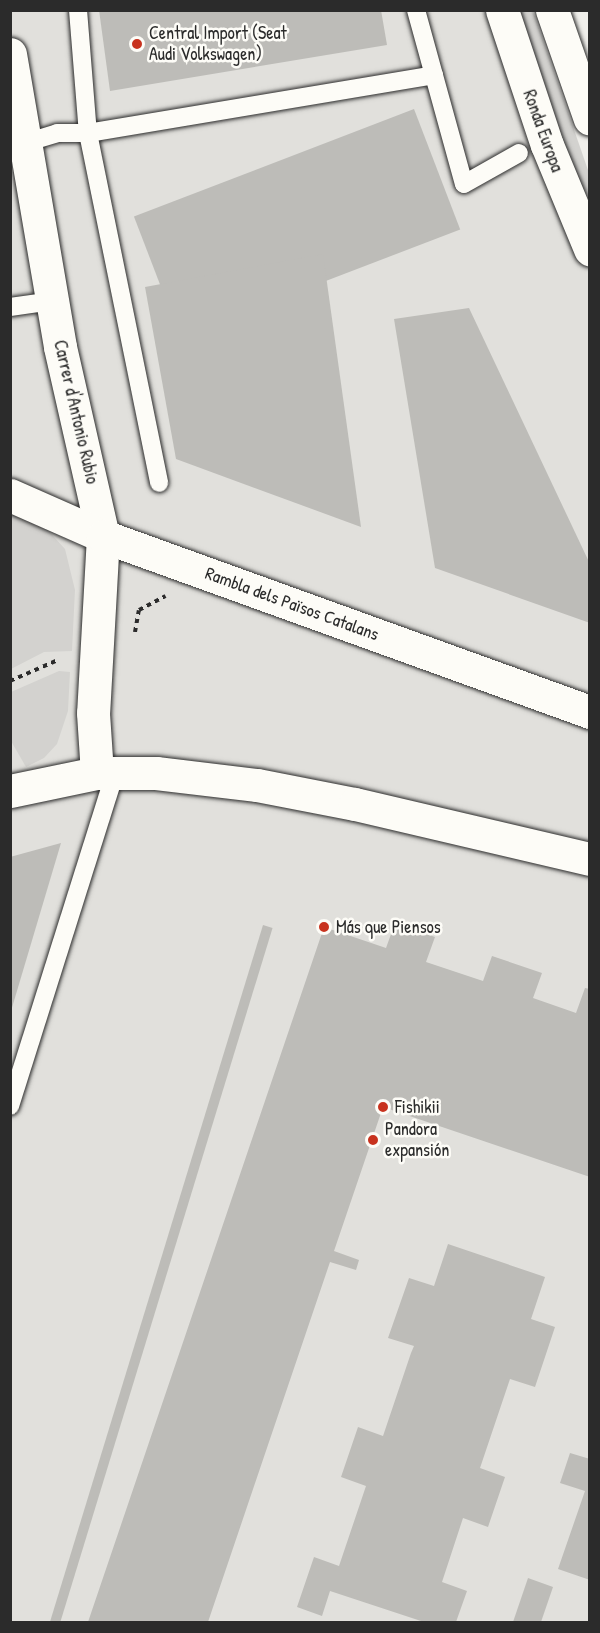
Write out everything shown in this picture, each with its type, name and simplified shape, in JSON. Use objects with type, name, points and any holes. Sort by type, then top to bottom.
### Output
[{"type":"street","name":"Ronda Europa","points":[[502,10],[547,145],[590,249]]},
{"type":"street","points":[[552,10],[590,119]]},
{"type":"street","name":"Carrer d'Antonio Rubio","points":[[10,54],[60,347],[103,536],[93,713],[106,773]]},
{"type":"street","name":"Rambla dels Països Catalans","points":[[10,495],[103,536],[585,709]]},
{"type":"street","points":[[10,791],[106,773],[156,773],[257,785],[355,804],[590,859]]},
{"type":"lane","points":[[78,10],[88,133],[159,483]]},
{"type":"lane","points":[[416,10],[464,184],[519,153]]},
{"type":"lane","points":[[25,142],[57,133],[88,133],[434,75]]},
{"type":"lane","points":[[10,307],[52,301]]},
{"type":"lane","points":[[10,1106],[106,773]]},
{"type":"path","points":[[10,681],[58,660]]},
{"type":"shaded area","points":[[11,11],[528,11],[590,185],[589,1622],[11,1622]]},
{"type":"shaded area","points":[[520,11],[533,11],[589,173],[589,207],[538,71]]},
{"type":"shaded area","points":[[11,511],[42,524],[65,549],[75,590],[72,651],[44,652],[11,669]]},
{"type":"shaded area","points":[[59,671],[70,672],[68,711],[57,744],[44,758],[26,767],[11,741],[11,692]]},
{"type":"building","points":[[99,10],[381,10],[387,45],[110,91]]},
{"type":"building","points":[[414,109],[460,229],[180,337],[134,217]]},
{"type":"building","points":[[323,254],[361,527],[176,459],[145,287]]},
{"type":"building","points":[[469,308],[590,564],[590,623],[435,568],[394,319]]},
{"type":"building","points":[[61,843],[11,1011],[10,1011],[10,857]]},
{"type":"building","points":[[395,923],[435,937],[426,962],[483,981],[492,956],[542,973],[533,998],[576,1013],[585,988],[590,989],[590,1177],[383,1107],[334,1251],[359,1260],[356,1270],[330,1262],[208,1622],[88,1622],[324,927],[386,948]]},
{"type":"building","points":[[263,925],[273,928],[60,1622],[50,1622]]},
{"type":"building","points":[[448,1244],[545,1277],[531,1319],[555,1327],[535,1387],[510,1379],[480,1468],[505,1477],[488,1527],[463,1518],[442,1582],[467,1591],[456,1622],[424,1622],[330,1591],[322,1616],[297,1607],[314,1557],[339,1566],[366,1486],[341,1477],[358,1427],[383,1436],[414,1346],[388,1338],[409,1278],[434,1286]]},
{"type":"building","points":[[570,1453],[590,1459],[590,1580],[558,1569],[585,1491],[560,1483]]},
{"type":"building","points":[[528,1578],[553,1587],[541,1622],[513,1622]]},
{"type":"place","name":"Central Import (Seat Audi Volkswagen)","points":[[137,44]]},
{"type":"place","name":"Más que Piensos","points":[[324,927]]},
{"type":"place","name":"Fishikii","points":[[383,1107]]},
{"type":"place","name":"Pandora expansión","points":[[373,1140]]}]
